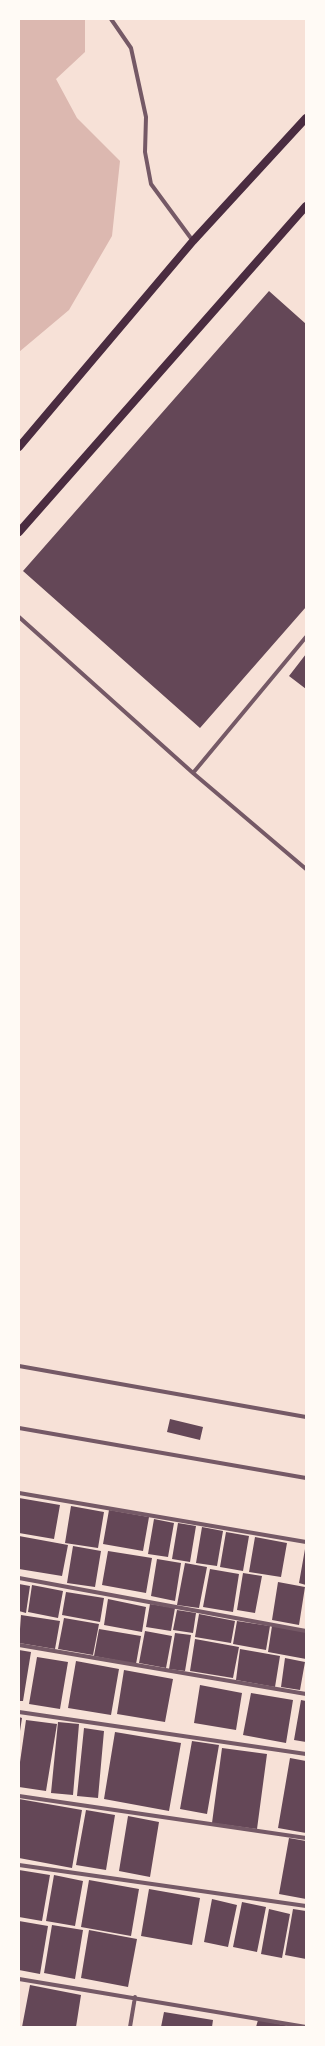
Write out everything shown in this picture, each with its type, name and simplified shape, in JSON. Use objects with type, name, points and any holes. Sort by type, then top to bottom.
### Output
[{"type":"main road","points":[[19,447],[193,241],[306,118]]},
{"type":"main road","points":[[19,532],[306,206]]},
{"type":"street","points":[[111,19],[131,48],[146,117],[145,152],[150,184],[193,241]]},
{"type":"street","points":[[19,617],[193,773],[306,869]]},
{"type":"street","points":[[193,773],[306,637]]},
{"type":"street","points":[[19,1366],[306,1417]]},
{"type":"street","points":[[19,1428],[306,1478]]},
{"type":"street","points":[[19,1493],[306,1542]]},
{"type":"street","points":[[19,1578],[306,1631]]},
{"type":"street","points":[[19,1646],[306,1694]]},
{"type":"street","points":[[19,1712],[306,1754]]},
{"type":"street","points":[[19,1796],[306,1838]]},
{"type":"street","points":[[19,1865],[306,1906]]},
{"type":"street","points":[[19,1979],[135,1997],[306,2027]]},
{"type":"street","points":[[130,2027],[135,1997]]},
{"type":"shaded area","points":[[19,19],[85,19],[85,52],[56,79],[77,118],[120,161],[112,236],[69,310],[19,352]]},
{"type":"building","points":[[269,291],[306,324],[306,607],[200,728],[23,571]]},
{"type":"building","points":[[306,654],[306,689],[289,676]]},
{"type":"building","points":[[170,1419],[203,1427],[200,1440],[167,1432]]},
{"type":"building","points":[[19,1498],[60,1505],[54,1539],[19,1533]]},
{"type":"building","points":[[71,1506],[104,1512],[98,1548],[65,1543]]},
{"type":"building","points":[[109,1510],[149,1517],[143,1551],[103,1544]]},
{"type":"building","points":[[154,1519],[174,1523],[168,1557],[148,1554]]},
{"type":"building","points":[[178,1523],[196,1526],[190,1562],[172,1559]]},
{"type":"building","points":[[202,1527],[223,1531],[217,1566],[196,1563]]},
{"type":"building","points":[[226,1532],[249,1536],[243,1571],[220,1567]]},
{"type":"building","points":[[19,1536],[68,1545],[62,1576],[19,1569]]},
{"type":"building","points":[[255,1537],[287,1543],[281,1577],[249,1572]]},
{"type":"building","points":[[73,1546],[101,1551],[95,1587],[67,1583]]},
{"type":"building","points":[[306,1549],[306,1585],[299,1583]]},
{"type":"building","points":[[108,1551],[152,1558],[146,1593],[102,1585]]},
{"type":"building","points":[[157,1559],[181,1563],[175,1601],[151,1596]]},
{"type":"building","points":[[185,1563],[207,1567],[199,1608],[177,1605]]},
{"type":"building","points":[[210,1569],[239,1574],[233,1612],[203,1607]]},
{"type":"building","points":[[243,1573],[262,1576],[255,1613],[237,1610]]},
{"type":"building","points":[[278,1582],[305,1587],[299,1625],[272,1620]]},
{"type":"building","points":[[19,1584],[30,1586],[26,1613],[19,1611]]},
{"type":"building","points":[[32,1585],[63,1591],[58,1618],[28,1612]]},
{"type":"building","points":[[66,1592],[104,1598],[100,1622],[62,1615]]},
{"type":"building","points":[[108,1599],[146,1607],[142,1632],[104,1625]]},
{"type":"building","points":[[150,1604],[175,1608],[171,1631],[146,1627]]},
{"type":"building","points":[[177,1610],[196,1613],[193,1633],[173,1630]]},
{"type":"building","points":[[199,1614],[235,1621],[231,1643],[195,1637]]},
{"type":"building","points":[[21,1615],[60,1621],[55,1649],[19,1643]]},
{"type":"building","points":[[64,1618],[99,1624],[93,1655],[58,1649]]},
{"type":"building","points":[[237,1621],[270,1626],[266,1650],[233,1644]]},
{"type":"building","points":[[272,1626],[306,1632],[306,1659],[268,1652]]},
{"type":"building","points":[[99,1629],[141,1636],[136,1664],[94,1656]]},
{"type":"building","points":[[145,1631],[172,1636],[166,1668],[139,1663]]},
{"type":"building","points":[[175,1633],[191,1635],[185,1671],[169,1669]]},
{"type":"building","points":[[195,1639],[239,1647],[233,1678],[190,1671]]},
{"type":"building","points":[[240,1649],[280,1656],[275,1687],[236,1680]]},
{"type":"building","points":[[19,1650],[31,1652],[23,1701],[19,1701]]},
{"type":"building","points":[[37,1657],[68,1662],[60,1709],[29,1704]]},
{"type":"building","points":[[285,1658],[305,1662],[300,1690],[281,1687]]},
{"type":"building","points":[[76,1661],[119,1669],[111,1715],[68,1708]]},
{"type":"building","points":[[124,1670],[173,1679],[165,1722],[117,1714]]},
{"type":"building","points":[[200,1685],[242,1693],[236,1730],[194,1723]]},
{"type":"building","points":[[251,1693],[293,1700],[286,1743],[243,1735]]},
{"type":"building","points":[[301,1700],[306,1701],[306,1742],[294,1740]]},
{"type":"building","points":[[19,1717],[22,1718],[20,1731],[19,1731]]},
{"type":"building","points":[[26,1720],[57,1724],[46,1791],[19,1787],[19,1769]]},
{"type":"building","points":[[58,1722],[79,1724],[73,1795],[51,1793]]},
{"type":"building","points":[[84,1728],[104,1731],[98,1798],[77,1796]]},
{"type":"building","points":[[115,1732],[181,1743],[169,1811],[104,1799]]},
{"type":"building","points":[[192,1741],[219,1745],[207,1814],[180,1809]]},
{"type":"building","points":[[222,1748],[267,1754],[257,1829],[212,1823]]},
{"type":"building","points":[[290,1758],[306,1761],[306,1833],[278,1828]]},
{"type":"building","points":[[19,1799],[82,1810],[72,1868],[19,1858]]},
{"type":"building","points":[[86,1810],[115,1815],[106,1870],[76,1865]]},
{"type":"building","points":[[128,1816],[159,1822],[150,1877],[119,1871]]},
{"type":"building","points":[[289,1838],[306,1841],[306,1899],[279,1894]]},
{"type":"building","points":[[19,1870],[50,1875],[42,1921],[19,1917]]},
{"type":"building","points":[[54,1875],[83,1881],[75,1926],[46,1921]]},
{"type":"building","points":[[89,1880],[139,1889],[131,1936],[81,1927]]},
{"type":"building","points":[[149,1889],[200,1898],[192,1945],[141,1936]]},
{"type":"building","points":[[212,1899],[237,1905],[228,1947],[204,1942]]},
{"type":"building","points":[[242,1902],[266,1907],[257,1952],[233,1947]]},
{"type":"building","points":[[269,1909],[290,1914],[282,1958],[261,1954]]},
{"type":"building","points":[[293,1909],[306,1911],[306,1959],[285,1955]]},
{"type":"building","points":[[19,1921],[48,1926],[40,1974],[19,1970]]},
{"type":"building","points":[[52,1925],[83,1930],[75,1979],[44,1973]]},
{"type":"building","points":[[89,1930],[137,1939],[128,1987],[81,1978]]},
{"type":"building","points":[[30,1985],[81,1995],[76,2027],[22,2027]]},
{"type":"building","points":[[164,2012],[213,2020],[212,2027],[161,2027]]},
{"type":"building","points":[[258,2020],[295,2027],[256,2027]]}]
